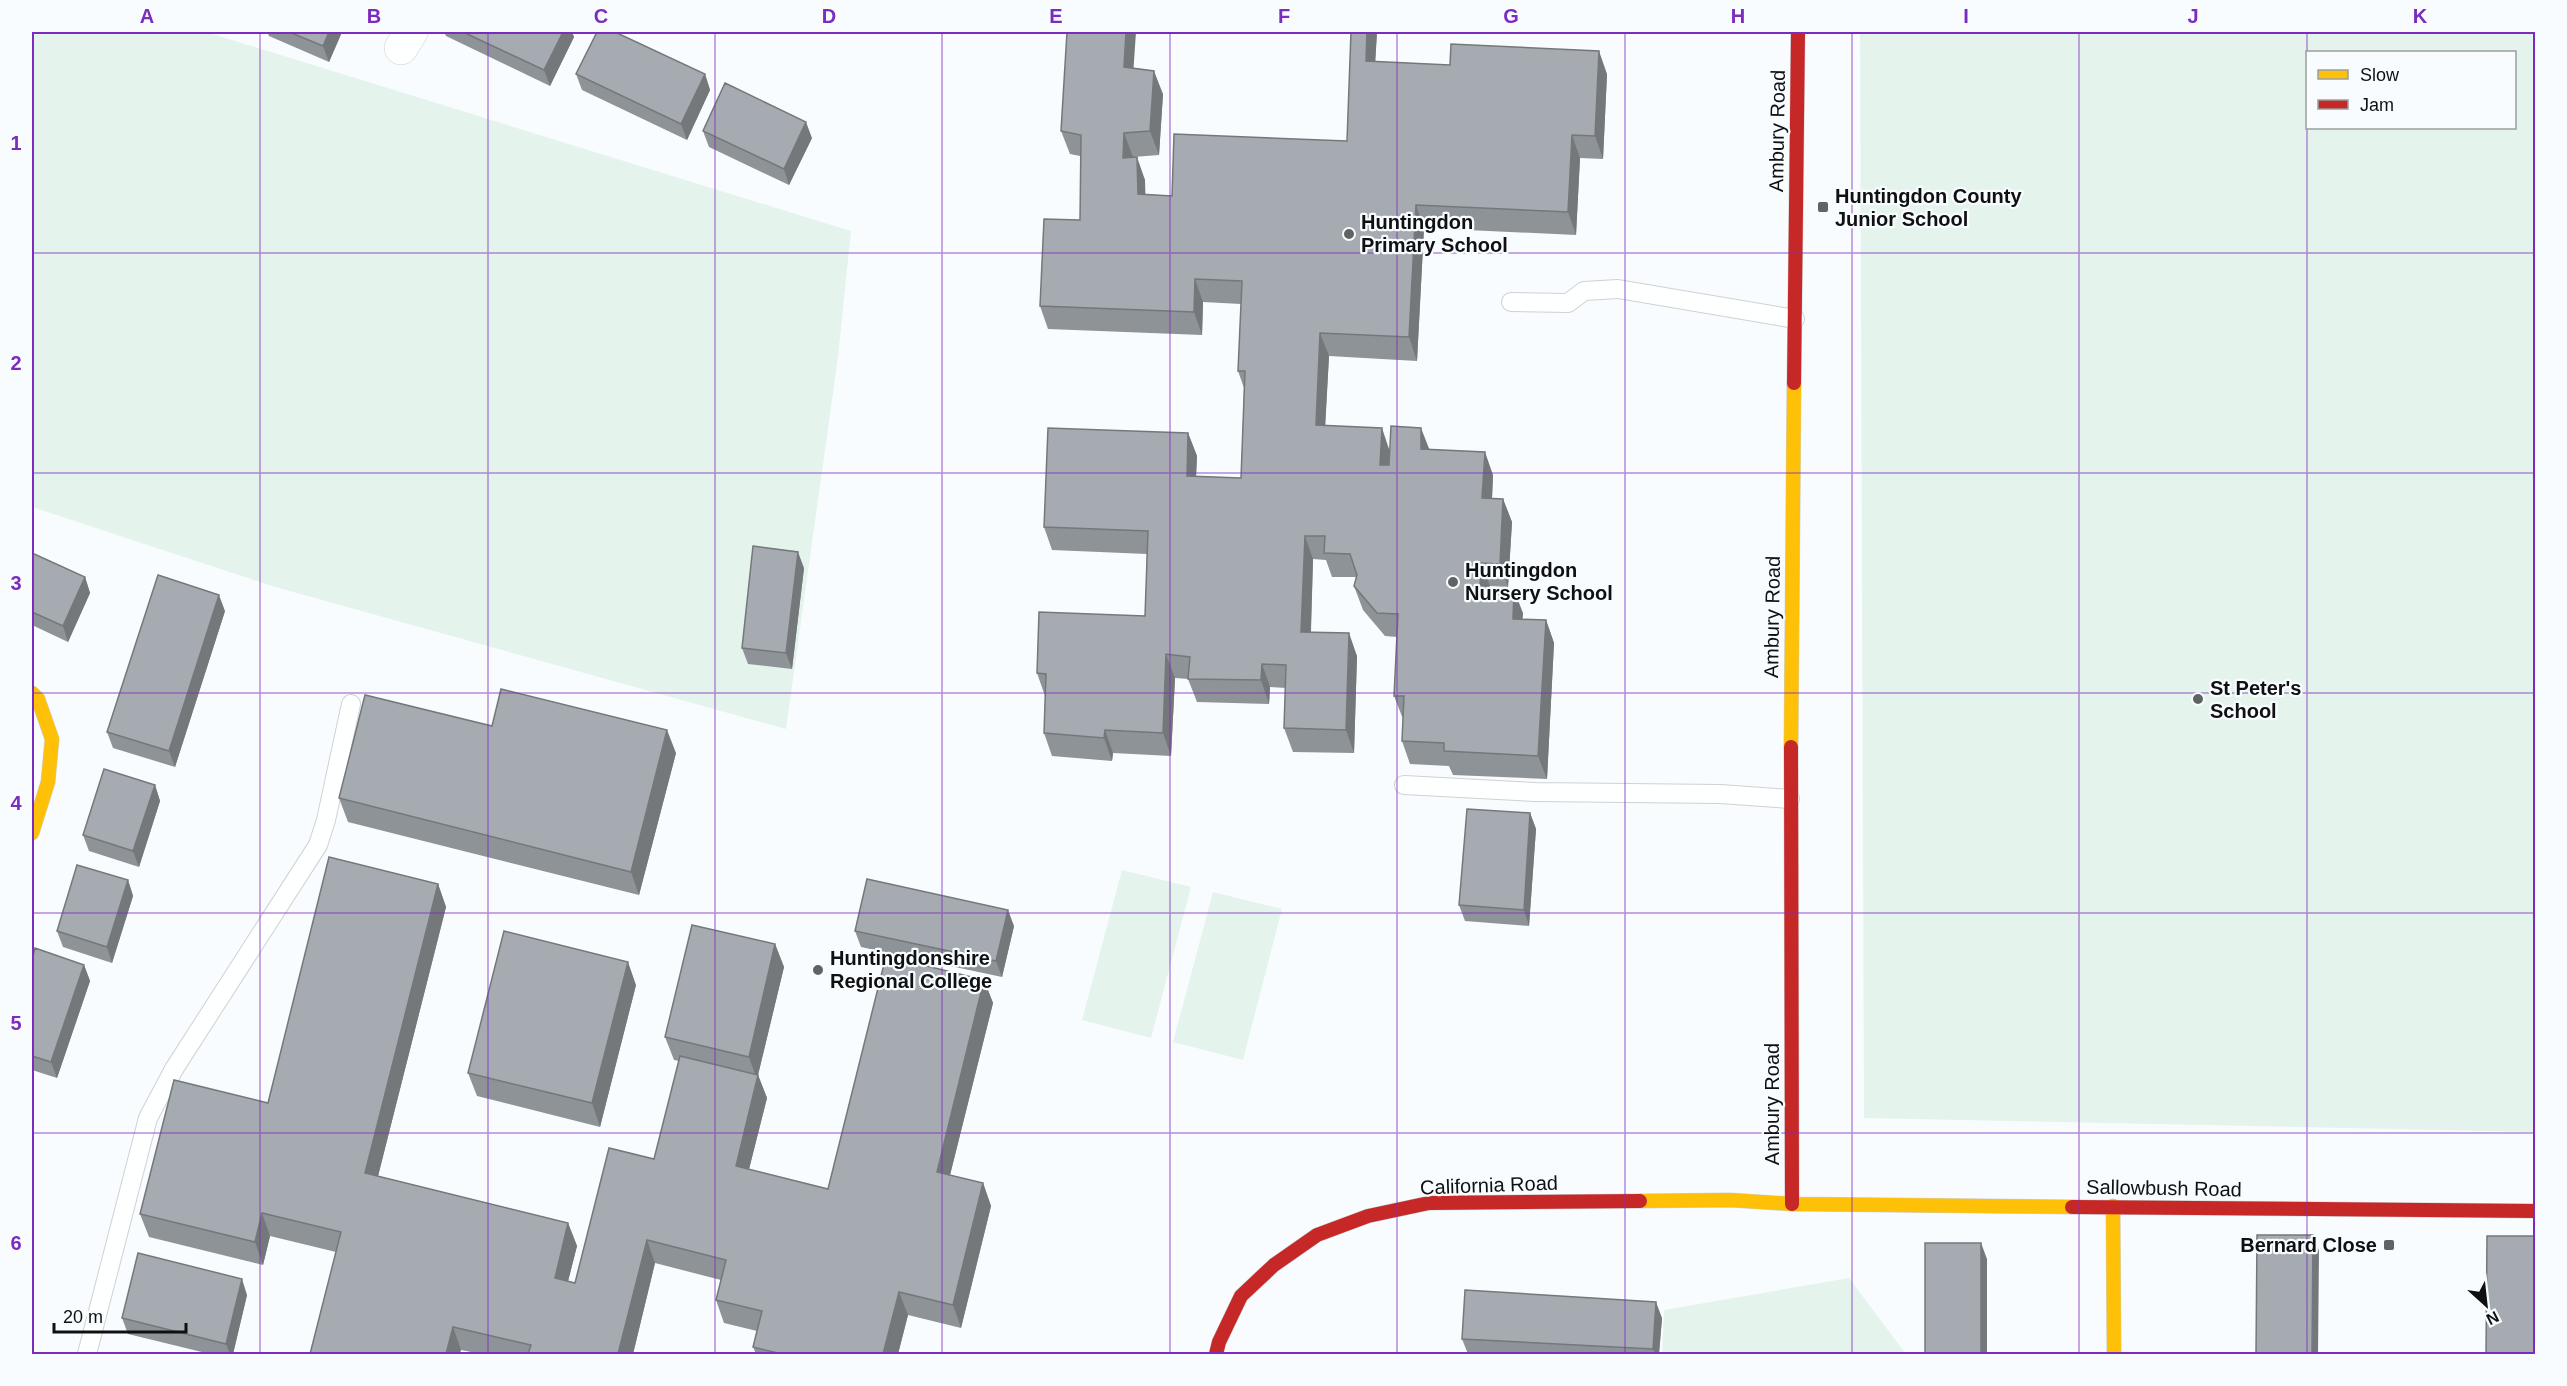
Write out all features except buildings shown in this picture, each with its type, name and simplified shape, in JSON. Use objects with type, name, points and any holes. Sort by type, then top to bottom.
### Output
[{"type":"street","name":"Ambury Road","points":[[1792,1204],[1790,800],[1798,32]]},
{"type":"street","points":[[32,693],[38,699],[52,739],[48,782],[32,833]]},
{"type":"street","name":"California Road","points":[[1216,1354],[1219,1342],[1241,1296],[1274,1265],[1317,1234],[1368,1216],[1428,1203],[1730,1200],[1792,1204]]},
{"type":"street","name":"Sallowbush Road","points":[[1792,1204],[2535,1211]]},
{"type":"street","points":[[2113,1206],[2114,1354]]},
{"type":"lane","points":[[1511,302],[1568,303],[1584,291],[1618,289],[1795,319]]},
{"type":"lane","points":[[87,1354],[148,1118],[174,1069],[318,845],[326,820],[351,704]]},
{"type":"lane","points":[[1404,785],[1535,792],[1720,794],[1790,800]]},
{"type":"shaded area","points":[[32,32],[206,32],[851,231],[838,357],[786,729],[275,587],[32,507]]},
{"type":"shaded area","name":"St Peter's School","points":[[1860,32],[2535,32],[2535,1132],[1864,1118]]},
{"type":"shaded area","points":[[1122,870],[1191,887],[1151,1038],[1082,1020]]},
{"type":"shaded area","points":[[1213,892],[1282,909],[1243,1060],[1173,1042]]},
{"type":"shaded area","points":[[1849,1278],[1906,1354],[1662,1354],[1664,1310]]},
{"type":"traffic: slow","points":[[1791,747],[1794,383]]},
{"type":"traffic: slow","points":[[32,693],[38,699],[52,739],[48,782],[32,833]]},
{"type":"traffic: slow","points":[[1640,1201],[1730,1200],[1792,1204],[2072,1207]]},
{"type":"traffic: slow","points":[[2113,1206],[2114,1354]]},
{"type":"traffic: jam","points":[[1794,383],[1798,32]]},
{"type":"traffic: jam","points":[[1791,747],[1792,1204]]},
{"type":"traffic: jam","points":[[1216,1354],[1219,1342],[1241,1296],[1274,1265],[1317,1235],[1368,1216],[1429,1203],[1640,1201]]},
{"type":"traffic: jam","points":[[2072,1207],[2536,1211]]},
{"type":"place","name":"Huntingdon County Junior School","points":[[1823,207]]},
{"type":"place","name":"Huntingdon Primary School","points":[[1349,234]]},
{"type":"place","name":"Huntingdon Nursery School","points":[[1453,582]]},
{"type":"place","name":"St Peter's School","points":[[2198,699]]},
{"type":"place","name":"Huntingdonshire Regional College","points":[[818,970]]},
{"type":"place","name":"Bernard Close","points":[[2389,1245]]}]
